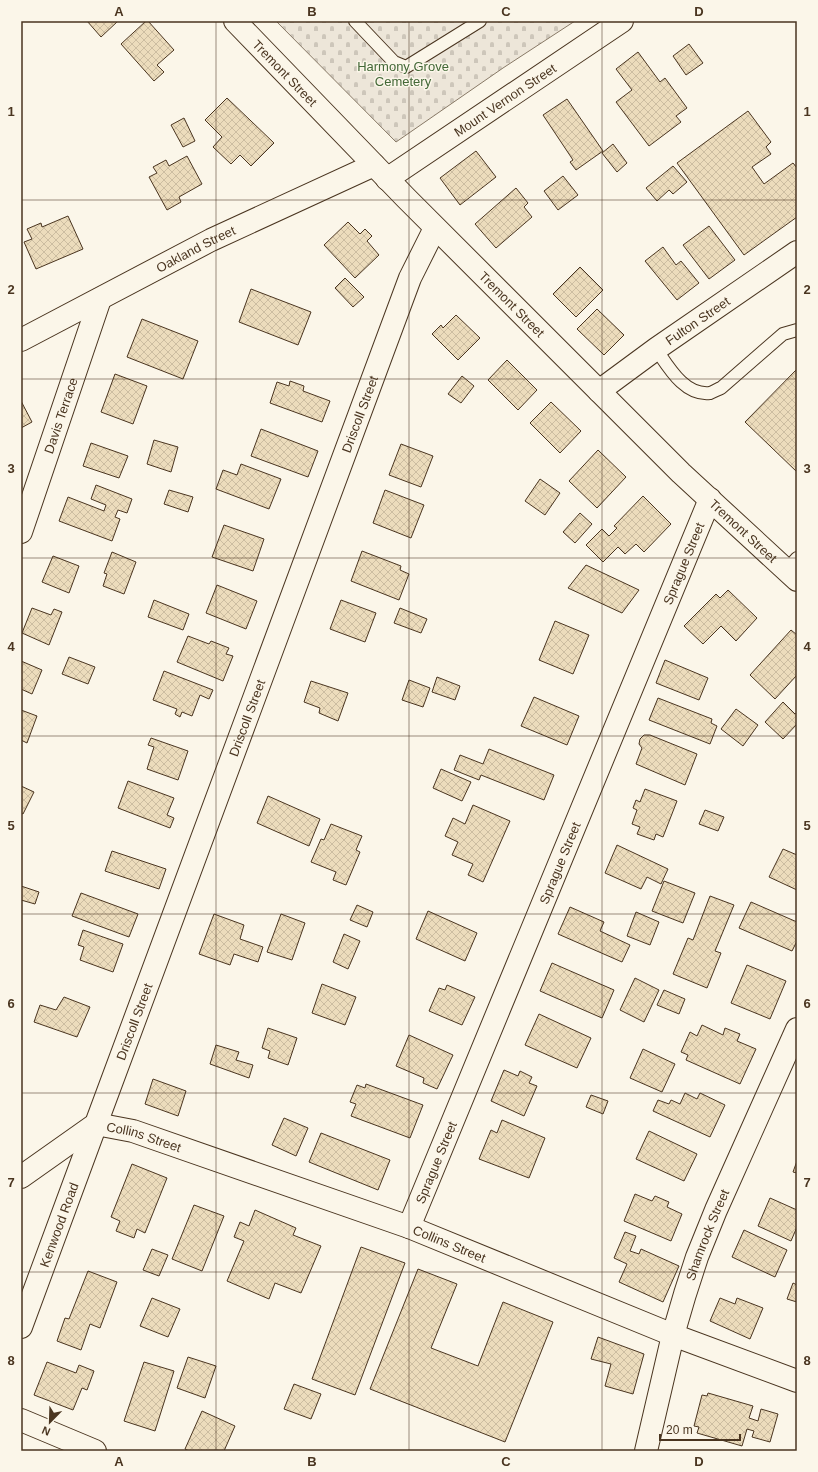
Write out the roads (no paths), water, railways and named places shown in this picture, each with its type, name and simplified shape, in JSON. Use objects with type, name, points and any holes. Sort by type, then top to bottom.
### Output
[{"type":"street","name":"Tremont Street","points":[[235,21],[435,228],[599,391],[710,499],[793,569]]},
{"type":"street","name":"Mount Vernon Street","points":[[380,172],[622,21]]},
{"type":"street","name":"Oakland Street","points":[[21,340],[210,240],[380,172]]},
{"type":"street","name":"Driscoll Street","points":[[96,1124],[410,278],[435,228]]},
{"type":"street","name":"Fulton Street","points":[[599,391],[656,349],[797,252]]},
{"type":"street","name":"Davis Terrace","points":[[21,532],[100,299]]},
{"type":"street","name":"Sprague Street","points":[[409,1227],[710,499]]},
{"type":"street","name":"Shamrock Street","points":[[646,1451],[673,1335],[685,1294],[711,1224],[797,1029]]},
{"type":"street","points":[[21,1177],[96,1124]]},
{"type":"street","name":"Collins Street","points":[[96,1124],[133,1131],[409,1227],[673,1335],[797,1381]]},
{"type":"street","name":"Kenwood Road","points":[[21,1327],[96,1124]]},
{"type":"street","points":[[21,1420],[95,1451]]},
{"type":"lane","points":[[355,21],[394,62],[406,67],[480,21]]},
{"type":"lane","points":[[656,349],[681,383],[696,391],[710,393],[721,388],[783,334],[797,330]]},
{"type":"park label","name":"Harmony Grove Cemetery","points":[[403,74]]}]
